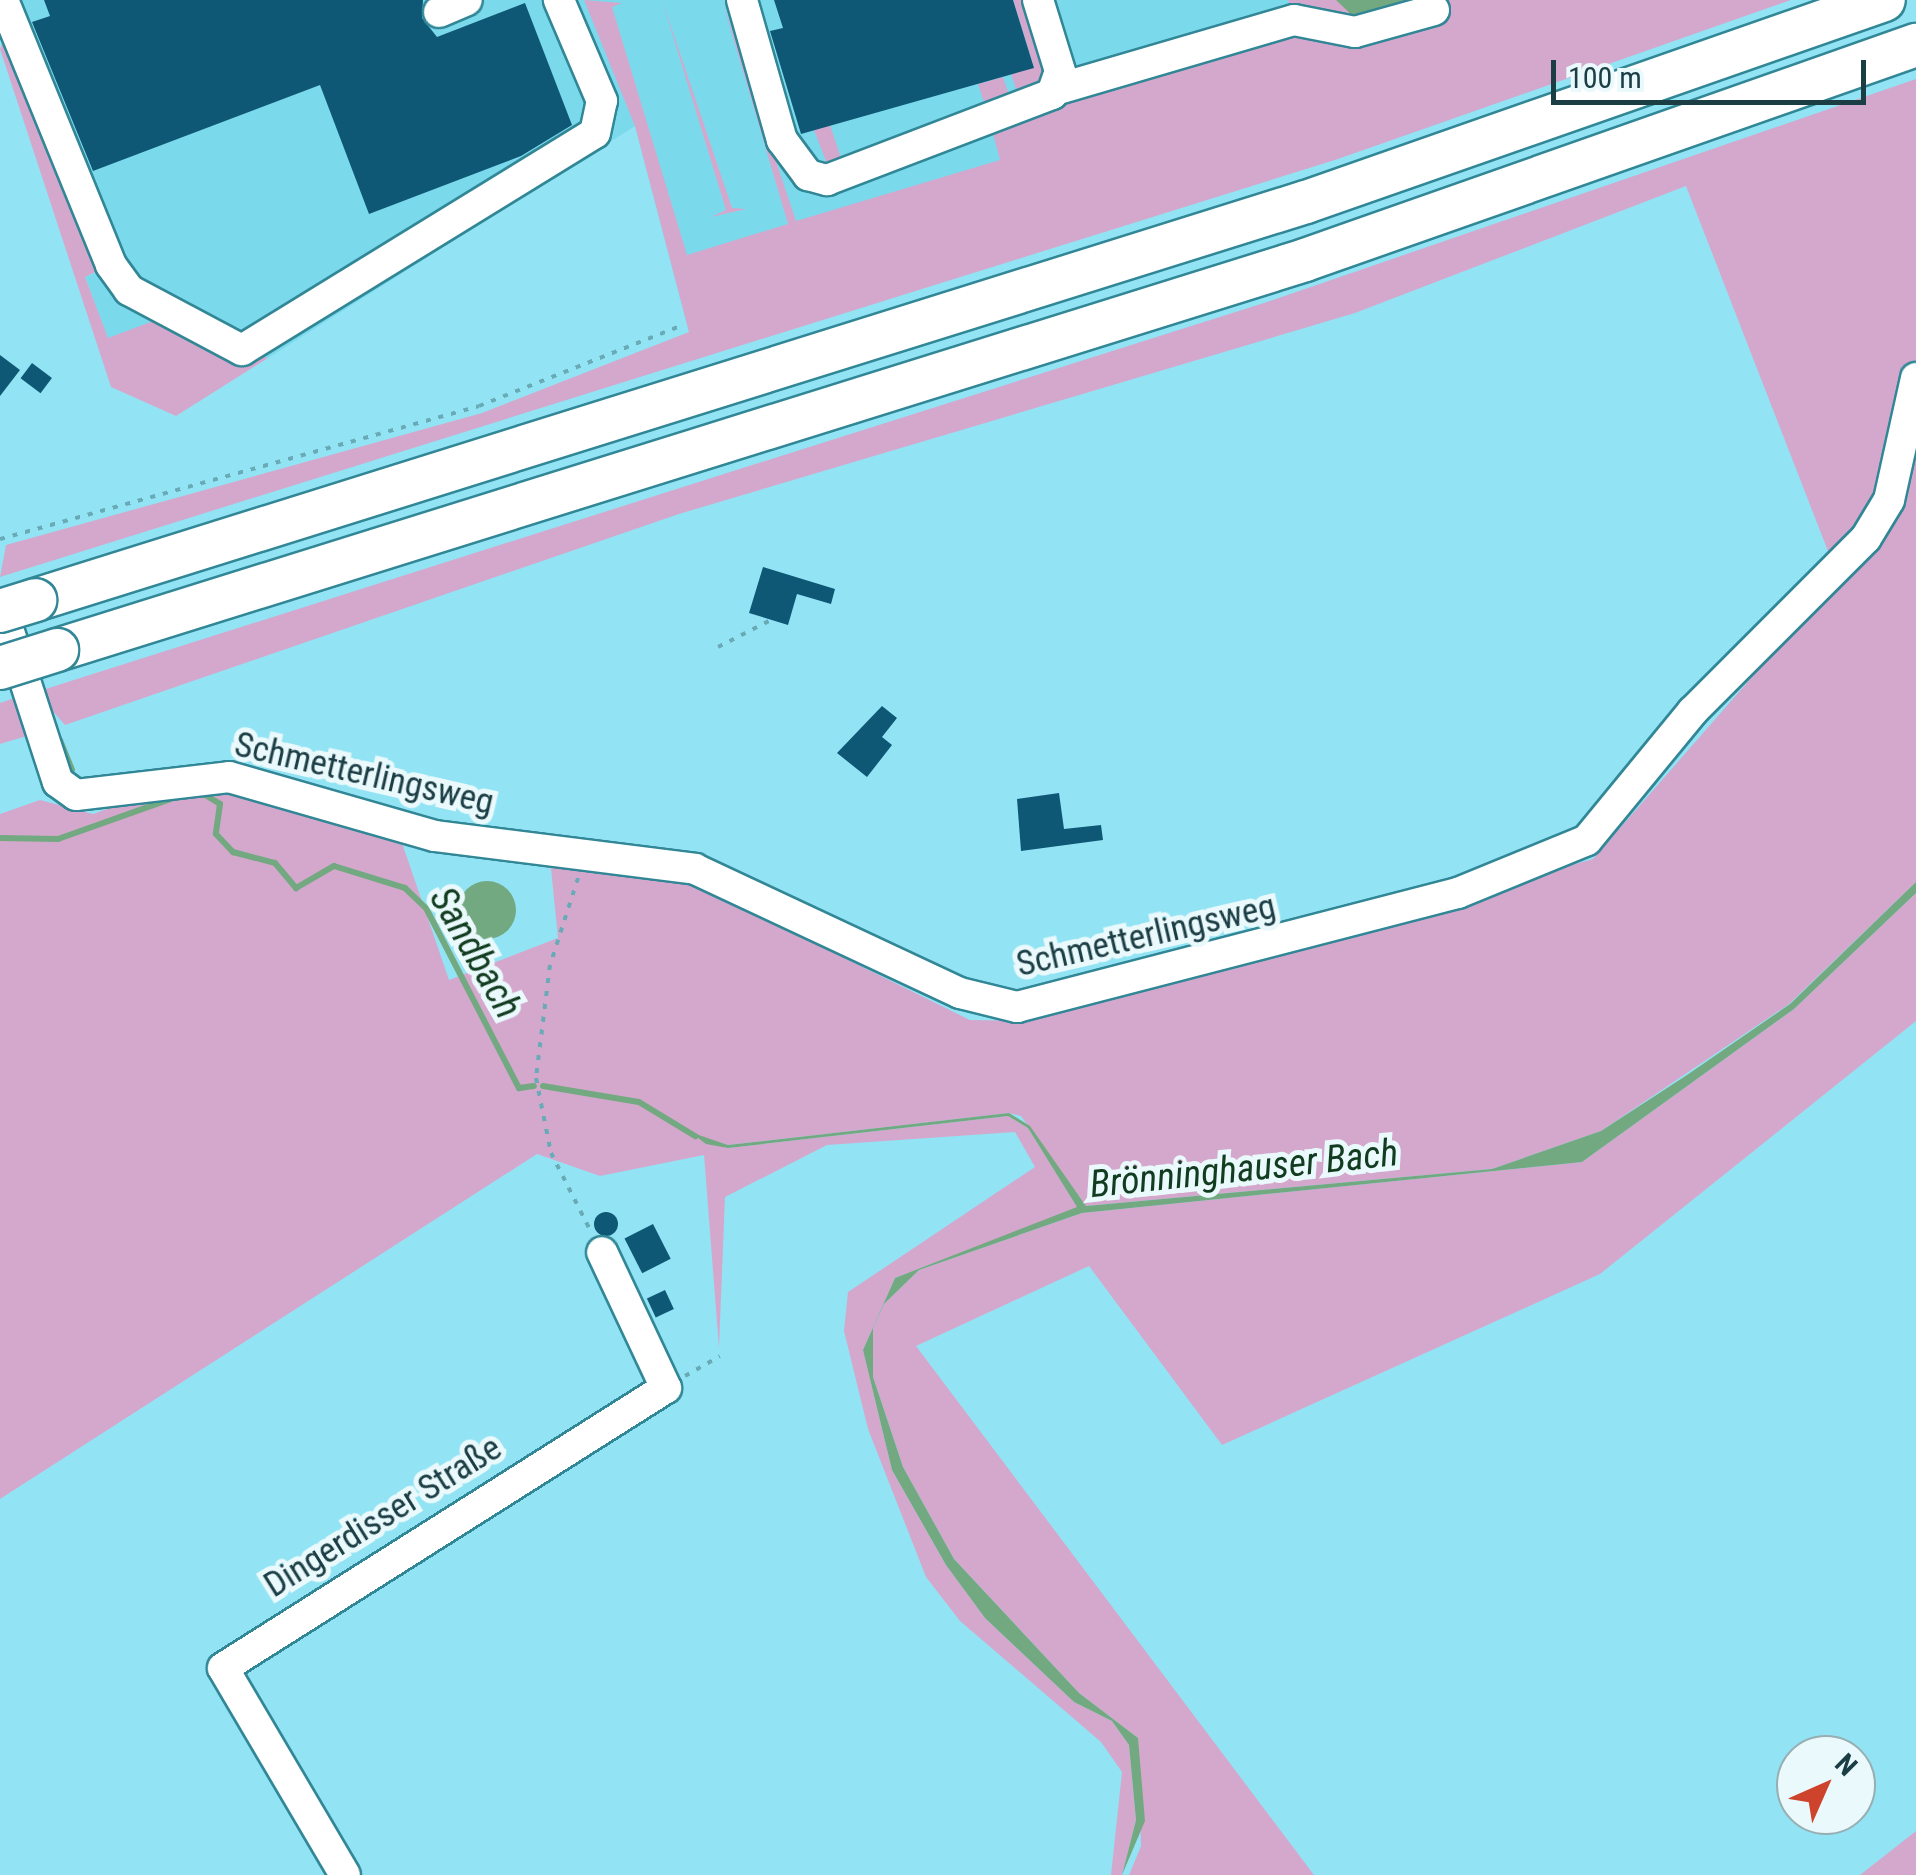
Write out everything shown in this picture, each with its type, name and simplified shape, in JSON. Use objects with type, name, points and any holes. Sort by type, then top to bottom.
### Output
[{"type":"highway","points":[[12,605],[1306,202],[1884,0]]},
{"type":"highway","points":[[0,668],[1305,260],[1916,45]]},
{"type":"street","points":[[3,0],[111,265],[129,290],[242,350],[595,133],[602,100],[560,0]]},
{"type":"street","points":[[439,12],[467,0]]},
{"type":"street","points":[[742,0],[782,140],[808,175],[827,180],[1058,89],[1316,10],[1355,32],[1434,10]]},
{"type":"street","points":[[1038,0],[1058,89]]},
{"type":"street","name":"Schmetterlingsweg","points":[[12,605],[58,782],[76,795],[229,777],[435,836],[722,877],[999,1007],[1237,954],[1549,862],[1587,840],[1692,712],[1866,538],[1889,500],[1916,378]]},
{"type":"street","points":[[602,1252],[666,1388]]},
{"type":"street","name":"Dingerdisser Straße","points":[[345,1875],[224,1681],[231,1655],[666,1388]]},
{"type":"path","points":[[0,539],[479,406],[684,325]]},
{"type":"path","points":[[718,647],[768,621]]},
{"type":"path","points":[[588,855],[550,965],[536,1078],[552,1153],[602,1252]]},
{"type":"path","points":[[666,1388],[720,1356]]},
{"type":"shaded area","points":[[0,0],[1288,0],[1296,27],[689,332],[635,126],[268,358],[108,339],[85,277],[102,270],[0,37]]},
{"type":"shaded area","points":[[584,0],[622,3],[612,7],[687,255],[788,224],[722,0],[796,221],[1000,160],[989,119],[1071,81],[1294,20],[1288,0],[1791,0],[1335,160],[0,577],[6,545],[482,413],[689,332],[635,126]]},
{"type":"shaded area","points":[[662,0],[732,208],[746,209],[711,217],[726,210]]},
{"type":"shaded area","points":[[1013,0],[1032,0],[1049,79],[1019,98],[1011,74],[1034,67]]},
{"type":"shaded area","points":[[1336,0],[1413,0],[1357,20]]},
{"type":"shaded area","points":[[6,34],[102,269],[85,277],[108,338],[156,320],[268,358],[176,416],[111,387],[0,49]]},
{"type":"shaded area","points":[[1003,77],[1011,101],[985,105],[978,84]]},
{"type":"shaded area","points":[[1916,79],[1916,359],[1896,389],[1883,497],[1833,564],[1686,186],[1355,313],[679,514],[65,725],[36,692],[1267,302]]},
{"type":"shaded area","points":[[830,125],[842,161],[827,164],[814,130]]},
{"type":"shaded area","points":[[1916,397],[1916,882],[1789,1004],[1601,1131],[1492,1169],[1086,1206],[1021,1116],[1009,1113],[728,1145],[689,1133],[728,1148],[1008,1116],[1028,1128],[1078,1208],[895,1278],[863,1350],[892,1470],[946,1565],[985,1618],[1074,1702],[1112,1721],[1129,1745],[1136,1820],[1122,1875],[1111,1875],[1122,1772],[1101,1742],[960,1621],[926,1577],[868,1429],[844,1331],[848,1292],[1035,1167],[1015,1132],[827,1145],[725,1197],[719,1348],[704,1155],[600,1176],[537,1154],[0,1499],[0,814],[40,800],[93,814],[141,797],[217,788],[401,840],[449,980],[558,938],[550,859],[682,878],[970,1020],[1029,1021],[1593,859],[1877,534]]},
{"type":"shaded area","points":[[23,695],[30,735],[0,744],[0,703]]},
{"type":"shaded area","points":[[487,881],[508,889],[516,910],[508,931],[487,939],[466,931],[458,910],[466,889]]},
{"type":"shaded area","points":[[1916,882],[1916,893],[1794,1009],[1582,1162],[1082,1213],[919,1270],[884,1304],[873,1328],[873,1377],[903,1467],[954,1559],[1079,1693],[1138,1738],[1145,1821],[1122,1875],[1136,1820],[1129,1745],[1112,1721],[1074,1702],[985,1618],[946,1565],[892,1470],[863,1350],[895,1278],[1077,1207],[1028,1128],[1008,1116],[728,1148],[706,1144],[690,1132],[728,1145],[1009,1113],[1030,1126],[1086,1206],[1492,1169],[1601,1131],[1687,1075],[1790,1004]]},
{"type":"shaded area","points":[[1916,893],[1916,1021],[1600,1274],[1222,1445],[1089,1266],[916,1346],[1314,1875],[1129,1875],[1141,1846],[1138,1738],[1079,1693],[954,1559],[903,1467],[873,1377],[873,1328],[884,1304],[919,1270],[1082,1213],[1582,1162],[1794,1009]]},
{"type":"shaded area","points":[[1916,1831],[1916,1875],[1860,1875]]},
{"type":"building","points":[[44,0],[423,0],[422,18],[437,37],[525,3],[572,125],[521,156],[369,214],[320,85],[93,171],[32,22],[50,16]]},
{"type":"building","points":[[774,0],[1013,0],[1034,68],[801,134],[770,31],[783,28]]},
{"type":"building","points":[[0,355],[20,370],[0,396]]},
{"type":"building","points":[[32,363],[52,378],[41,393],[21,378]]},
{"type":"building","points":[[763,567],[835,589],[831,604],[797,594],[788,625],[749,613]]},
{"type":"building","points":[[882,706],[897,718],[882,737],[892,745],[867,777],[837,753]]},
{"type":"building","points":[[1059,793],[1064,829],[1101,825],[1103,840],[1021,851],[1017,799]]},
{"type":"building","points":[[606,1212],[618,1224],[606,1236],[594,1224]]},
{"type":"building","points":[[653,1224],[671,1259],[642,1273],[624,1239]]},
{"type":"building","points":[[665,1290],[674,1309],[656,1317],[647,1298]]},
{"type":"waterway","points":[[60,740],[72,770]]},
{"type":"waterway","name":"Sandbach","points":[[202,793],[220,804],[216,834],[233,852],[275,863],[296,888],[334,866],[405,888],[426,908],[519,1088],[534,1086]]},
{"type":"waterway","name":"Sandbach","points":[[0,838],[58,839],[176,797]]},
{"type":"waterway","name":"Sandbach","points":[[543,1086],[639,1102],[695,1136]]},
{"type":"water label","name":"Brönninghauser Bach","points":[[1244,1169]]}]
